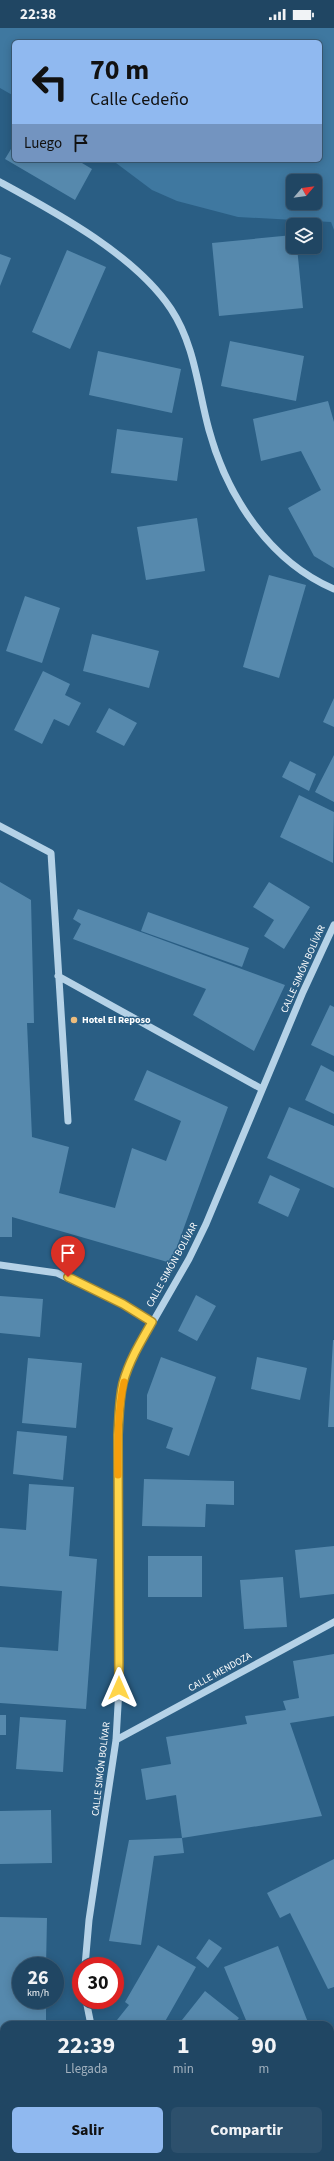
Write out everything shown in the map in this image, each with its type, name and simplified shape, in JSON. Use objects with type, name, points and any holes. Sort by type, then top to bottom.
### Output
[{"type":"street","points":[[0,182],[100,242],[142,275],[171,309],[182,330],[194,363],[209,431],[228,482],[248,516],[270,543],[294,567],[334,589]]},
{"type":"street","points":[[0,826],[51,853],[68,1121]]},
{"type":"street","name":"CALLE SIMÓN BOLÍVAR","points":[[86,1957],[89,1920],[116,1740],[119,1688],[118,1435],[120,1399],[124,1382],[131,1360],[206,1224],[262,1089],[334,925]]},
{"type":"street","points":[[58,976],[262,1089]]},
{"type":"street","points":[[0,1265],[57,1273],[123,1304],[152,1322]]},
{"type":"street","name":"CALLE MENDOZA","points":[[116,1740],[334,1622]]},
{"type":"street","points":[[88,2009],[91,2021]]},
{"type":"shaded area","points":[[0,28],[334,28],[334,230],[331,222],[322,222],[322,218],[286,218],[286,220],[238,217],[177,201],[152,190],[115,162],[322,162],[322,40],[12,40],[12,95],[0,88]]},
{"type":"building","points":[[12,147],[12,162],[80,162],[92,169],[75,200],[5,159]]},
{"type":"building","points":[[286,236],[286,254],[298,254],[303,308],[219,316],[212,243]]},
{"type":"building","points":[[67,250],[106,267],[70,349],[32,332]]},
{"type":"building","points":[[0,254],[11,258],[0,286]]},
{"type":"building","points":[[230,341],[304,356],[296,401],[221,386]]},
{"type":"building","points":[[98,351],[181,369],[172,413],[89,395]]},
{"type":"building","points":[[328,401],[334,422],[334,568],[314,556],[288,508],[321,490],[301,451],[261,461],[253,419]]},
{"type":"building","points":[[117,429],[183,438],[177,481],[111,473]]},
{"type":"building","points":[[197,518],[205,571],[146,580],[137,527]]},
{"type":"building","points":[[269,575],[306,585],[279,678],[243,667]]},
{"type":"building","points":[[25,596],[60,608],[42,663],[6,651]]},
{"type":"building","points":[[92,634],[159,651],[149,688],[83,671]]},
{"type":"building","points":[[43,671],[70,684],[65,695],[81,703],[69,726],[54,719],[42,744],[14,730]]},
{"type":"building","points":[[334,698],[334,727],[323,722]]},
{"type":"building","points":[[109,708],[137,723],[124,746],[96,732]]},
{"type":"building","points":[[334,755],[334,802],[315,792]]},
{"type":"building","points":[[290,761],[316,774],[309,791],[282,777]]},
{"type":"building","points":[[299,795],[334,812],[333,863],[280,837]]},
{"type":"building","points":[[0,882],[31,900],[34,1023],[27,1023],[32,1137],[69,1147],[59,1193],[115,1208],[132,1148],[166,1161],[181,1121],[134,1100],[147,1070],[228,1107],[171,1263],[12,1217],[12,1237],[0,1237]]},
{"type":"building","points":[[269,882],[310,907],[284,949],[264,936],[274,920],[253,907]]},
{"type":"building","points":[[78,909],[285,985],[254,1051],[193,1015],[206,989],[73,939],[81,924],[73,919]]},
{"type":"building","points":[[148,912],[249,948],[242,967],[141,931]]},
{"type":"building","points":[[330,1005],[334,1007],[334,1056],[311,1045]]},
{"type":"building","points":[[321,1065],[334,1072],[334,1114],[305,1100]]},
{"type":"building","points":[[289,1107],[334,1126],[334,1188],[267,1158]]},
{"type":"building","points":[[270,1175],[300,1189],[288,1217],[258,1203]]},
{"type":"building","points":[[196,1295],[216,1306],[197,1341],[178,1331]]},
{"type":"building","points":[[0,1296],[43,1299],[40,1337],[0,1333]]},
{"type":"building","points":[[333,1340],[334,1427],[328,1427]]},
{"type":"building","points":[[161,1357],[216,1377],[189,1456],[166,1448],[173,1428],[147,1419],[147,1395]]},
{"type":"building","points":[[257,1357],[307,1368],[300,1400],[251,1389]]},
{"type":"building","points":[[28,1358],[82,1363],[76,1428],[22,1423]]},
{"type":"building","points":[[17,1431],[67,1436],[63,1480],[13,1474]]},
{"type":"building","points":[[144,1479],[234,1481],[234,1505],[206,1504],[205,1527],[142,1526]]},
{"type":"building","points":[[29,1484],[74,1487],[69,1556],[97,1559],[86,1709],[0,1703],[0,1647],[58,1651],[62,1591],[0,1586],[0,1528],[26,1530]]},
{"type":"building","points":[[334,1546],[334,1594],[300,1598],[295,1550]]},
{"type":"building","points":[[148,1556],[202,1556],[202,1597],[148,1597]]},
{"type":"building","points":[[283,1577],[287,1627],[244,1629],[240,1580]]},
{"type":"building","points":[[334,1654],[334,1716],[290,1723],[322,1816],[182,1838],[176,1795],[146,1800],[141,1769],[171,1764],[166,1737],[247,1724],[245,1716],[286,1710],[283,1701],[299,1698],[293,1661]]},
{"type":"building","points":[[0,1715],[6,1715],[6,1735],[0,1735]]},
{"type":"building","points":[[20,1717],[66,1720],[63,1772],[16,1769]]},
{"type":"building","points":[[51,1810],[52,1863],[0,1864],[0,1811]]},
{"type":"building","points":[[182,1838],[184,1853],[154,1856],[141,1945],[109,1941],[129,1840]]},
{"type":"building","points":[[334,1859],[334,1987],[328,1989],[290,1913],[280,1918],[267,1893]]},
{"type":"building","points":[[0,1917],[47,1918],[46,1957],[12,1957],[12,2009],[46,2009],[46,2021],[0,2021]]},
{"type":"building","points":[[209,1939],[222,1948],[208,1968],[196,1958]]},
{"type":"building","points":[[158,1945],[196,1967],[165,2021],[118,2021],[117,2020],[129,2005],[125,2002]]},
{"type":"building","points":[[278,1946],[307,2021],[246,2021],[224,1967]]},
{"type":"building","points":[[205,1991],[239,2018],[236,2021],[181,2021]]},
{"type":"slow traffic","points":[[118,1475],[120,1399],[124,1382]]},
{"type":"place","name":"Hotel El Reposo","points":[[74,1020]]},
{"type":"route","points":[[68,1277],[123,1304],[152,1322],[131,1360],[120,1399],[118,1435],[119,1688]]}]
